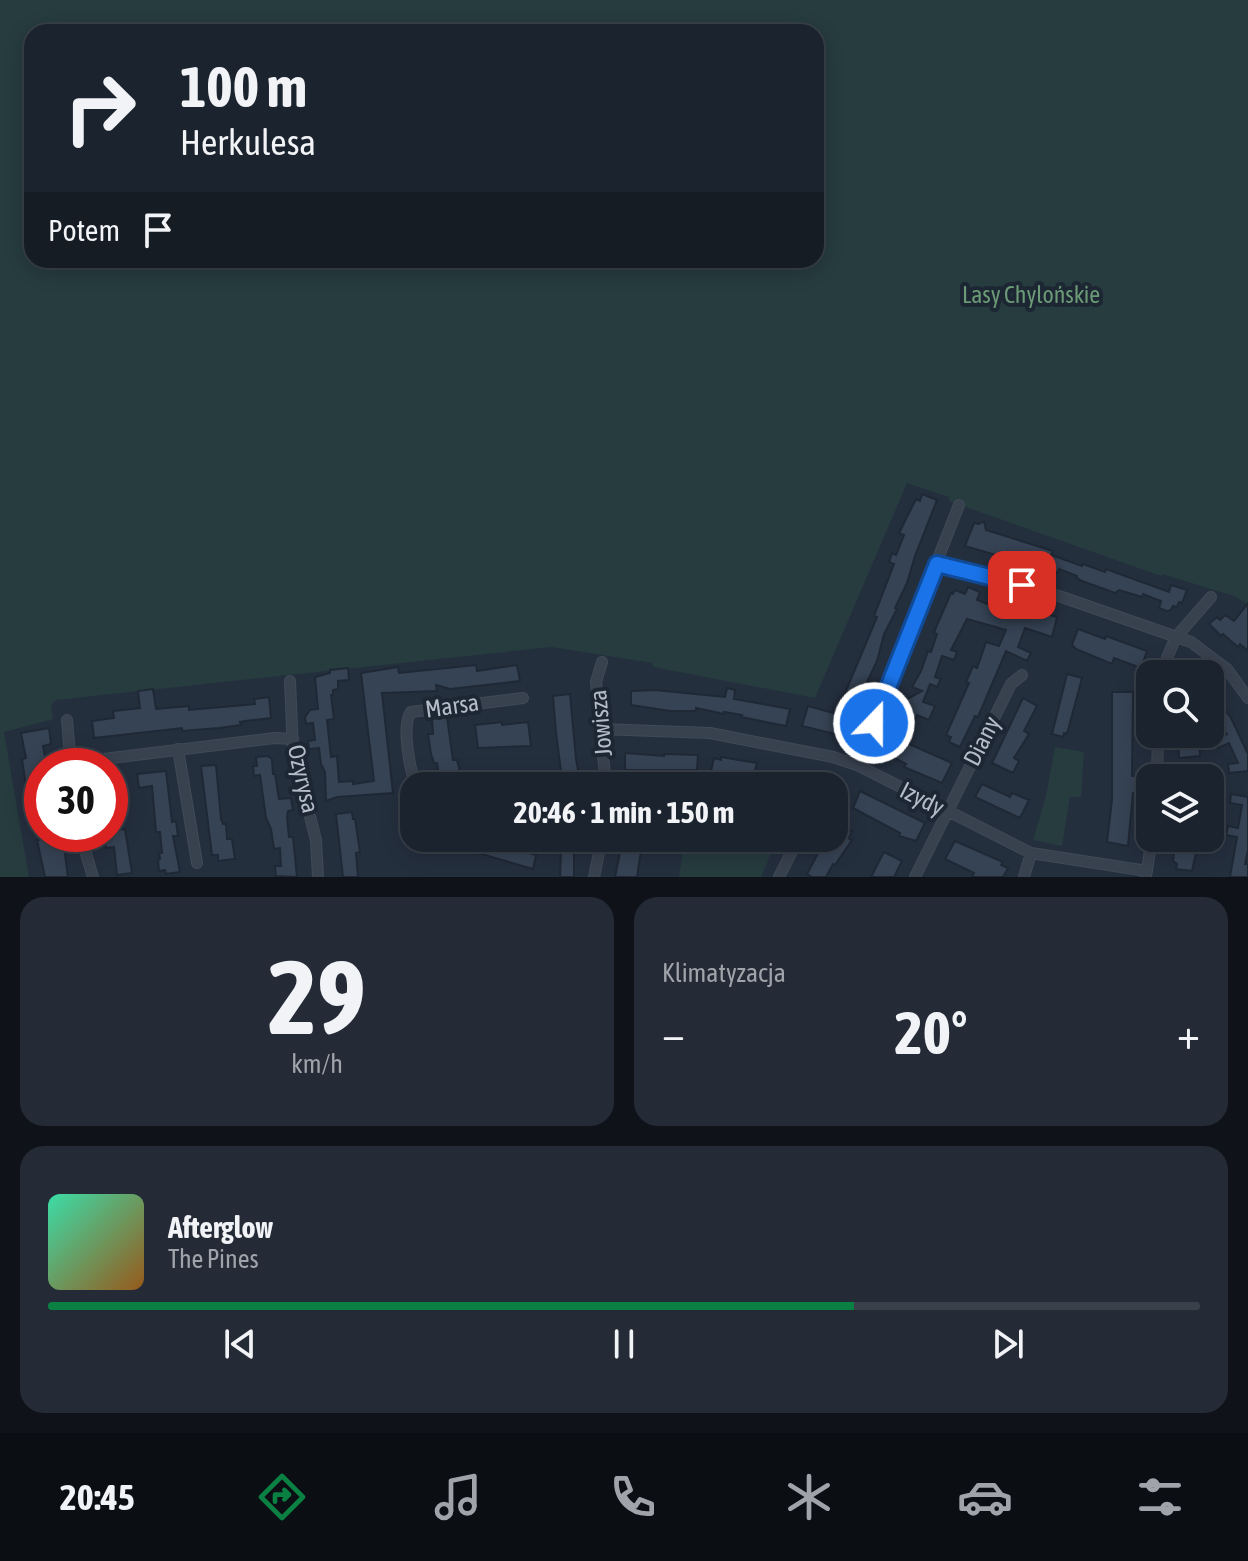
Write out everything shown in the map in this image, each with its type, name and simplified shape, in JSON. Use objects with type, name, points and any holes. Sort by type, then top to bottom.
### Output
[{"type":"street","points":[[857,765],[959,505]]},
{"type":"street","points":[[937,564],[1059,596],[1176,637],[1206,652],[1227,669],[1248,698]]},
{"type":"street","points":[[1166,660],[1176,637],[1211,597]]},
{"type":"street","name":"Jowisza","points":[[602,662],[596,682],[604,772]]},
{"type":"street","name":"Diany","points":[[915,877],[1011,684],[1022,675]]},
{"type":"street","name":"Ozyrysa","points":[[290,681],[293,739],[299,781],[316,840],[318,877]]},
{"type":"street","name":"Marsa","points":[[414,772],[406,727],[407,715],[411,712],[523,698]]},
{"type":"street","points":[[67,720],[70,748]]},
{"type":"street","name":"Izydy","points":[[599,729],[710,733],[833,757],[857,765],[1031,853],[1146,874]]},
{"type":"street","points":[[128,756],[293,739]]},
{"type":"street","points":[[178,749],[197,863]]},
{"type":"street","points":[[85,852],[93,877]]},
{"type":"street","points":[[594,877],[599,852]]},
{"type":"street","points":[[779,877],[792,852]]},
{"type":"street","points":[[1146,874],[1150,852]]},
{"type":"street","points":[[1024,877],[1031,853]]},
{"type":"green space","name":"Lasy Chylońskie","points":[[0,0],[1248,0],[1248,604],[1234,596],[1161,576],[949,501],[949,497],[907,483],[815,698],[653,667],[653,663],[551,647],[56,700],[51,705],[53,719],[4,732],[29,877],[0,877]]},
{"type":"green space","points":[[1055,747],[1084,752],[1081,797],[1070,797],[1062,846],[1033,840],[1046,796]]},
{"type":"green space","points":[[683,852],[772,852],[761,877],[679,877]]},
{"type":"building","points":[[922,494],[937,500],[897,609],[884,634],[877,661],[859,699],[845,693],[877,617],[874,616],[894,564],[889,562],[892,553],[896,555],[904,535],[899,533],[916,499],[920,501]]},
{"type":"building","points":[[984,521],[986,530],[1053,551],[1051,555],[1082,566],[1105,572],[1106,569],[1169,592],[1171,585],[1187,590],[1182,603],[1167,611],[1159,608],[1161,601],[1143,594],[1142,597],[1119,590],[1115,593],[1059,569],[1057,573],[965,546],[974,523]]},
{"type":"building","points":[[968,587],[980,592],[977,600],[995,607],[1013,611],[1015,606],[1023,607],[1057,617],[1052,637],[1025,628],[1018,647],[1031,653],[1027,661],[1006,651],[978,717],[975,716],[960,747],[949,742],[951,737],[946,735],[969,683],[966,682],[973,666],[977,668],[986,642],[999,646],[1006,630],[967,619],[951,650],[957,652],[954,660],[942,656],[935,677],[941,679],[937,687],[930,684],[923,702],[935,706],[929,720],[903,714],[906,700],[922,691],[912,687],[928,651],[931,652],[937,634],[934,633],[951,593],[955,590],[965,594]]},
{"type":"building","points":[[1248,603],[1248,651],[1223,634],[1221,636],[1209,624],[1225,615],[1234,621]]},
{"type":"building","points":[[1078,629],[1147,651],[1144,660],[1136,660],[1136,666],[1114,658],[1112,664],[1072,645]]},
{"type":"building","points":[[476,665],[477,671],[517,665],[520,681],[450,689],[436,685],[437,691],[382,693],[393,793],[337,797],[326,801],[325,772],[319,748],[309,749],[308,741],[315,740],[313,723],[306,724],[305,717],[310,710],[318,709],[315,677],[330,673],[330,670],[348,668],[349,680],[338,681],[338,689],[333,690],[331,695],[334,719],[327,720],[331,757],[337,756],[339,782],[353,781],[353,784],[374,781],[361,673],[398,667],[399,673]]},
{"type":"building","points":[[1067,674],[1082,678],[1067,734],[1064,733],[1063,737],[1052,734]]},
{"type":"building","points":[[727,688],[735,690],[734,699],[790,709],[786,726],[696,708],[696,711],[670,711],[631,705],[631,691],[655,690],[725,697]]},
{"type":"building","points":[[153,689],[156,709],[189,706],[189,710],[255,704],[254,699],[269,697],[271,718],[219,728],[182,731],[182,728],[94,738],[92,721],[114,718],[113,711],[140,708],[138,691]]},
{"type":"building","points":[[1112,692],[1133,692],[1132,776],[1136,776],[1136,793],[1133,793],[1128,846],[1107,842],[1112,800]]},
{"type":"building","points":[[570,694],[578,772],[561,772],[553,696]]},
{"type":"building","points":[[1023,698],[1037,706],[1024,731],[1029,734],[1014,758],[1019,761],[1013,773],[992,763]]},
{"type":"building","points":[[808,706],[833,713],[833,710],[843,712],[847,716],[844,732],[836,731],[835,734],[802,726]]},
{"type":"building","points":[[1224,708],[1248,754],[1248,771],[1229,773],[1228,764],[1238,763],[1229,743],[1224,745],[1224,735],[1227,734],[1224,730]]},
{"type":"building","points":[[447,717],[453,760],[457,760],[460,772],[438,772],[428,734],[433,734],[432,719]]},
{"type":"building","points":[[502,722],[502,725],[528,722],[531,746],[478,748],[475,725]]},
{"type":"building","points":[[49,728],[51,744],[43,748],[24,748],[21,733]]},
{"type":"building","points":[[891,736],[952,763],[942,783],[904,767],[906,764],[884,753]]},
{"type":"building","points":[[1178,748],[1200,748],[1200,756],[1179,758]]},
{"type":"building","points":[[625,753],[698,755],[697,770],[625,770]]},
{"type":"building","points":[[268,756],[272,759],[279,799],[291,798],[293,810],[288,811],[287,817],[289,837],[293,837],[297,877],[276,876],[275,866],[281,866],[280,848],[274,849],[260,775],[254,776],[253,766],[257,766],[256,757]]},
{"type":"building","points":[[721,757],[757,763],[755,771],[764,772],[711,771],[714,758],[721,760]]},
{"type":"building","points":[[216,765],[221,819],[226,824],[227,839],[232,839],[235,859],[218,861],[218,855],[212,855],[201,766]]},
{"type":"building","points":[[166,771],[172,822],[176,821],[178,836],[173,836],[180,872],[166,874],[165,870],[159,871],[159,853],[162,853],[160,832],[156,832],[152,786],[139,788],[137,774]]},
{"type":"building","points":[[982,784],[1010,797],[1012,793],[1029,800],[1020,818],[975,797]]},
{"type":"building","points":[[860,791],[925,823],[916,841],[899,836],[900,833],[853,808]]},
{"type":"building","points":[[1231,794],[1248,797],[1245,864],[1248,864],[1248,877],[1230,877],[1237,837],[1226,835],[1228,826],[1238,828],[1242,805],[1230,803]]},
{"type":"building","points":[[352,812],[360,852],[356,853],[358,877],[343,877],[336,814]]},
{"type":"building","points":[[955,841],[1003,862],[1001,865],[1008,868],[1003,877],[972,877],[974,873],[945,859]]},
{"type":"building","points":[[128,848],[132,873],[117,875],[115,852],[128,852]]},
{"type":"building","points":[[40,852],[65,852],[68,877],[45,877]]},
{"type":"building","points":[[474,852],[526,852],[536,855],[533,869]]},
{"type":"building","points":[[574,852],[574,877],[560,877],[561,853],[552,853]]},
{"type":"building","points":[[620,852],[641,852],[637,877],[615,877]]},
{"type":"building","points":[[819,852],[844,852],[826,877],[807,874]]},
{"type":"building","points":[[884,852],[902,861],[894,877],[871,877]]},
{"type":"building","points":[[1174,852],[1196,852],[1192,871],[1176,869],[1177,864],[1173,861]]},
{"type":"route","points":[[874,723],[937,564],[1022,585]]}]
